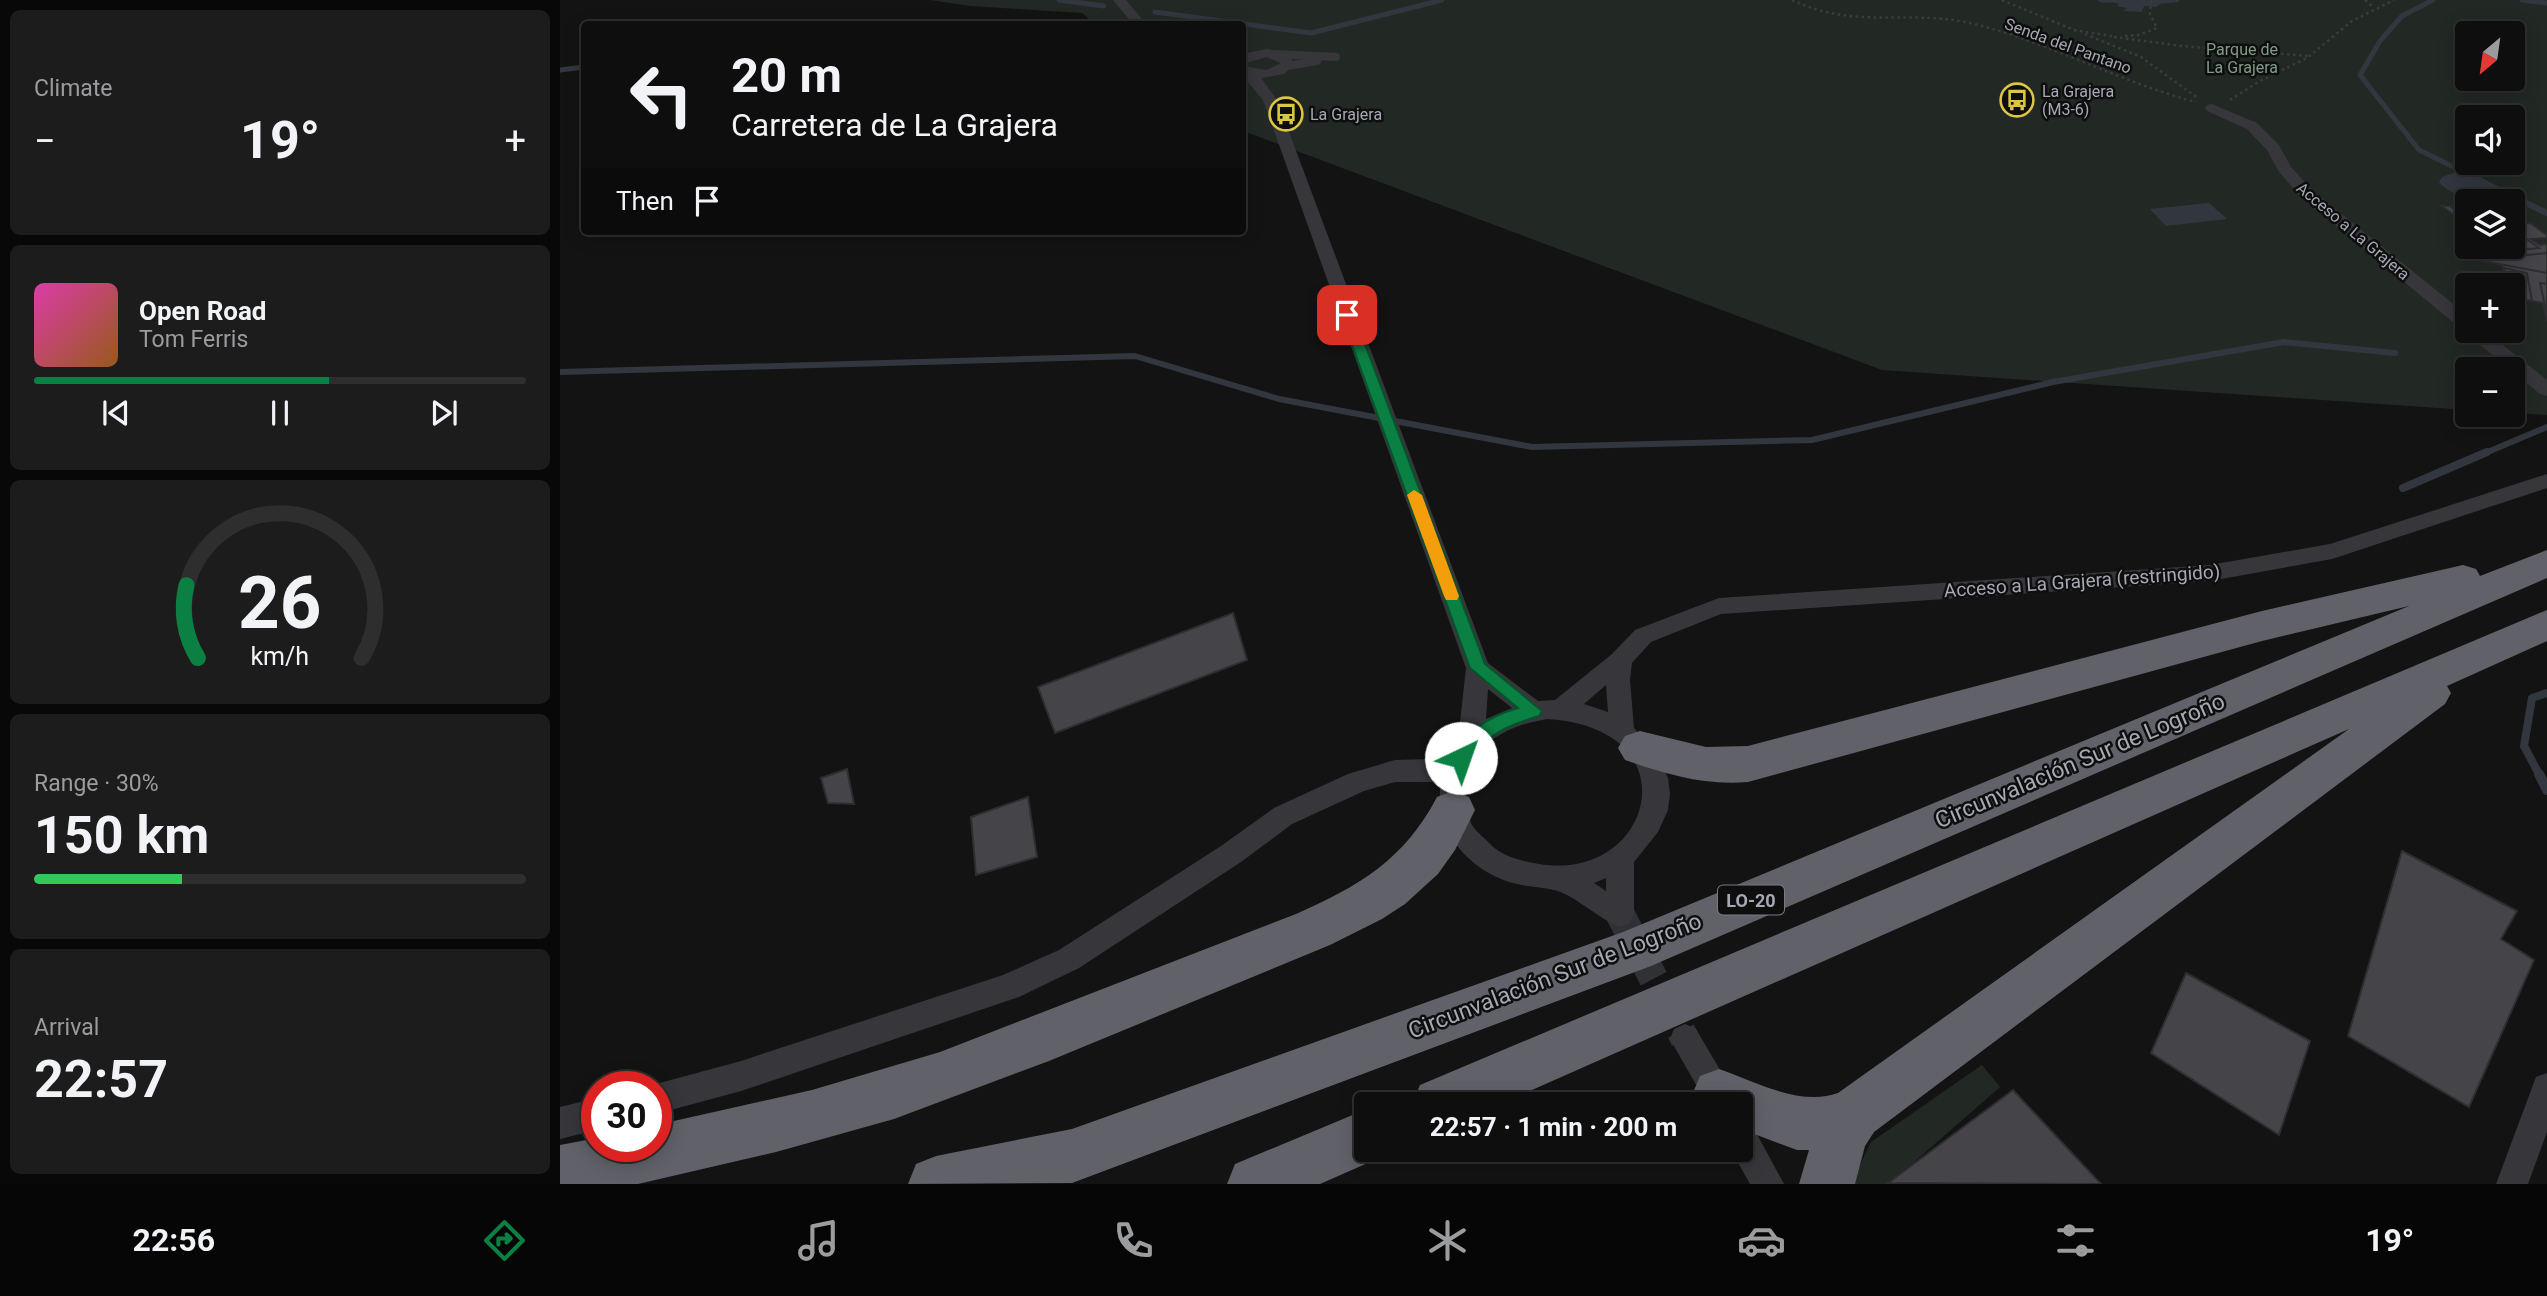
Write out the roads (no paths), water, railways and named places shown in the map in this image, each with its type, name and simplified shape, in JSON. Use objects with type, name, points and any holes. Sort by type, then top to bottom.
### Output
[{"type":"highway","points":[[1631,739],[1702,766],[1722,768],[1748,764],[2262,626],[2547,561]]},
{"type":"highway","name":"Circunvalación Sur de Logroño","points":[[936,1184],[1072,1156],[1633,950],[2547,561]]},
{"type":"highway","points":[[1467,1092],[2547,625]]},
{"type":"highway","points":[[1753,1116],[1797,1123],[1827,1124],[1855,1113],[2431,692],[2547,635]]},
{"type":"highway","points":[[560,1173],[662,1152],[850,1106],[1010,1052],[1310,929],[1375,898],[1406,876],[1428,854],[1454,792]]},
{"type":"highway","points":[[1827,1184],[1841,1135],[1855,1113]]},
{"type":"highway","points":[[1255,1184],[1354,1142]]},
{"type":"street","points":[[1119,0],[1137,21]]},
{"type":"street","points":[[1247,56],[1275,54],[1287,59],[1270,100]]},
{"type":"street","points":[[1247,72],[1267,74],[1284,68]]},
{"type":"street","points":[[1247,72],[1270,100],[1478,668],[1471,743],[1454,792],[1462,833],[1487,858],[1522,874],[1562,879],[1593,873],[1620,859],[1640,840],[1653,818],[1657,793],[1652,769],[1631,739],[1618,680],[1620,660]]},
{"type":"street","name":"Acceso a La Grajera","points":[[2208,106],[2252,126],[2274,148],[2284,169],[2306,193],[2455,315]]},
{"type":"street","points":[[2489,343],[2547,390]]},
{"type":"street","name":"Acceso a La Grajera (restringido)","points":[[1620,660],[1643,636],[1718,606],[2210,573],[2332,551],[2547,481]]},
{"type":"street","points":[[1561,709],[1620,660]]},
{"type":"street","points":[[1478,668],[1533,711]]},
{"type":"street","points":[[1471,743],[1510,717],[1533,711],[1561,709],[1583,712],[1631,739]]},
{"type":"street","points":[[672,1094],[741,1076],[1009,987],[1069,959],[1230,854],[1283,816],[1357,782],[1395,771],[1430,770],[1454,792]]},
{"type":"street","points":[[1562,879],[1620,914],[1620,859]]},
{"type":"street","points":[[1685,1039],[1716,1092]]},
{"type":"street","points":[[2512,1184],[2547,1090]]},
{"type":"street","points":[[560,1123],[581,1118]]},
{"type":"street","points":[[1753,1157],[1768,1184]]},
{"type":"lane","points":[[1275,54],[1336,57],[1284,68]]},
{"type":"waterway","points":[[1059,0],[1104,6]]},
{"type":"waterway","points":[[1246,24],[1311,33],[1442,0]]},
{"type":"waterway","points":[[2433,0],[2402,16],[2380,41],[2360,75],[2419,150],[2472,176]]},
{"type":"waterway","points":[[2522,0],[2547,3]]},
{"type":"waterway","points":[[1155,12],[1222,21]]},
{"type":"waterway","points":[[560,70],[581,67]]},
{"type":"waterway","points":[[2525,202],[2547,213]]},
{"type":"waterway","points":[[560,372],[1135,356],[1279,399],[1532,447],[1812,440],[2053,382],[2284,342],[2395,353]]},
{"type":"waterway","points":[[2483,454],[2547,427]]},
{"type":"waterway","points":[[2403,488],[2487,452]]},
{"type":"waterway","points":[[2540,776],[2524,746],[2532,698],[2547,693]]},
{"type":"waterway","points":[[2540,776],[2547,790]]},
{"type":"tunnel","points":[[1620,914],[1685,1039]]},
{"type":"place","name":"La Grajera (M3-6)","points":[[2017,100]]},
{"type":"place","name":"La Grajera","points":[[1286,114]]},
{"type":"park label","name":"Parque de La Grajera","points":[[2242,58]]}]
